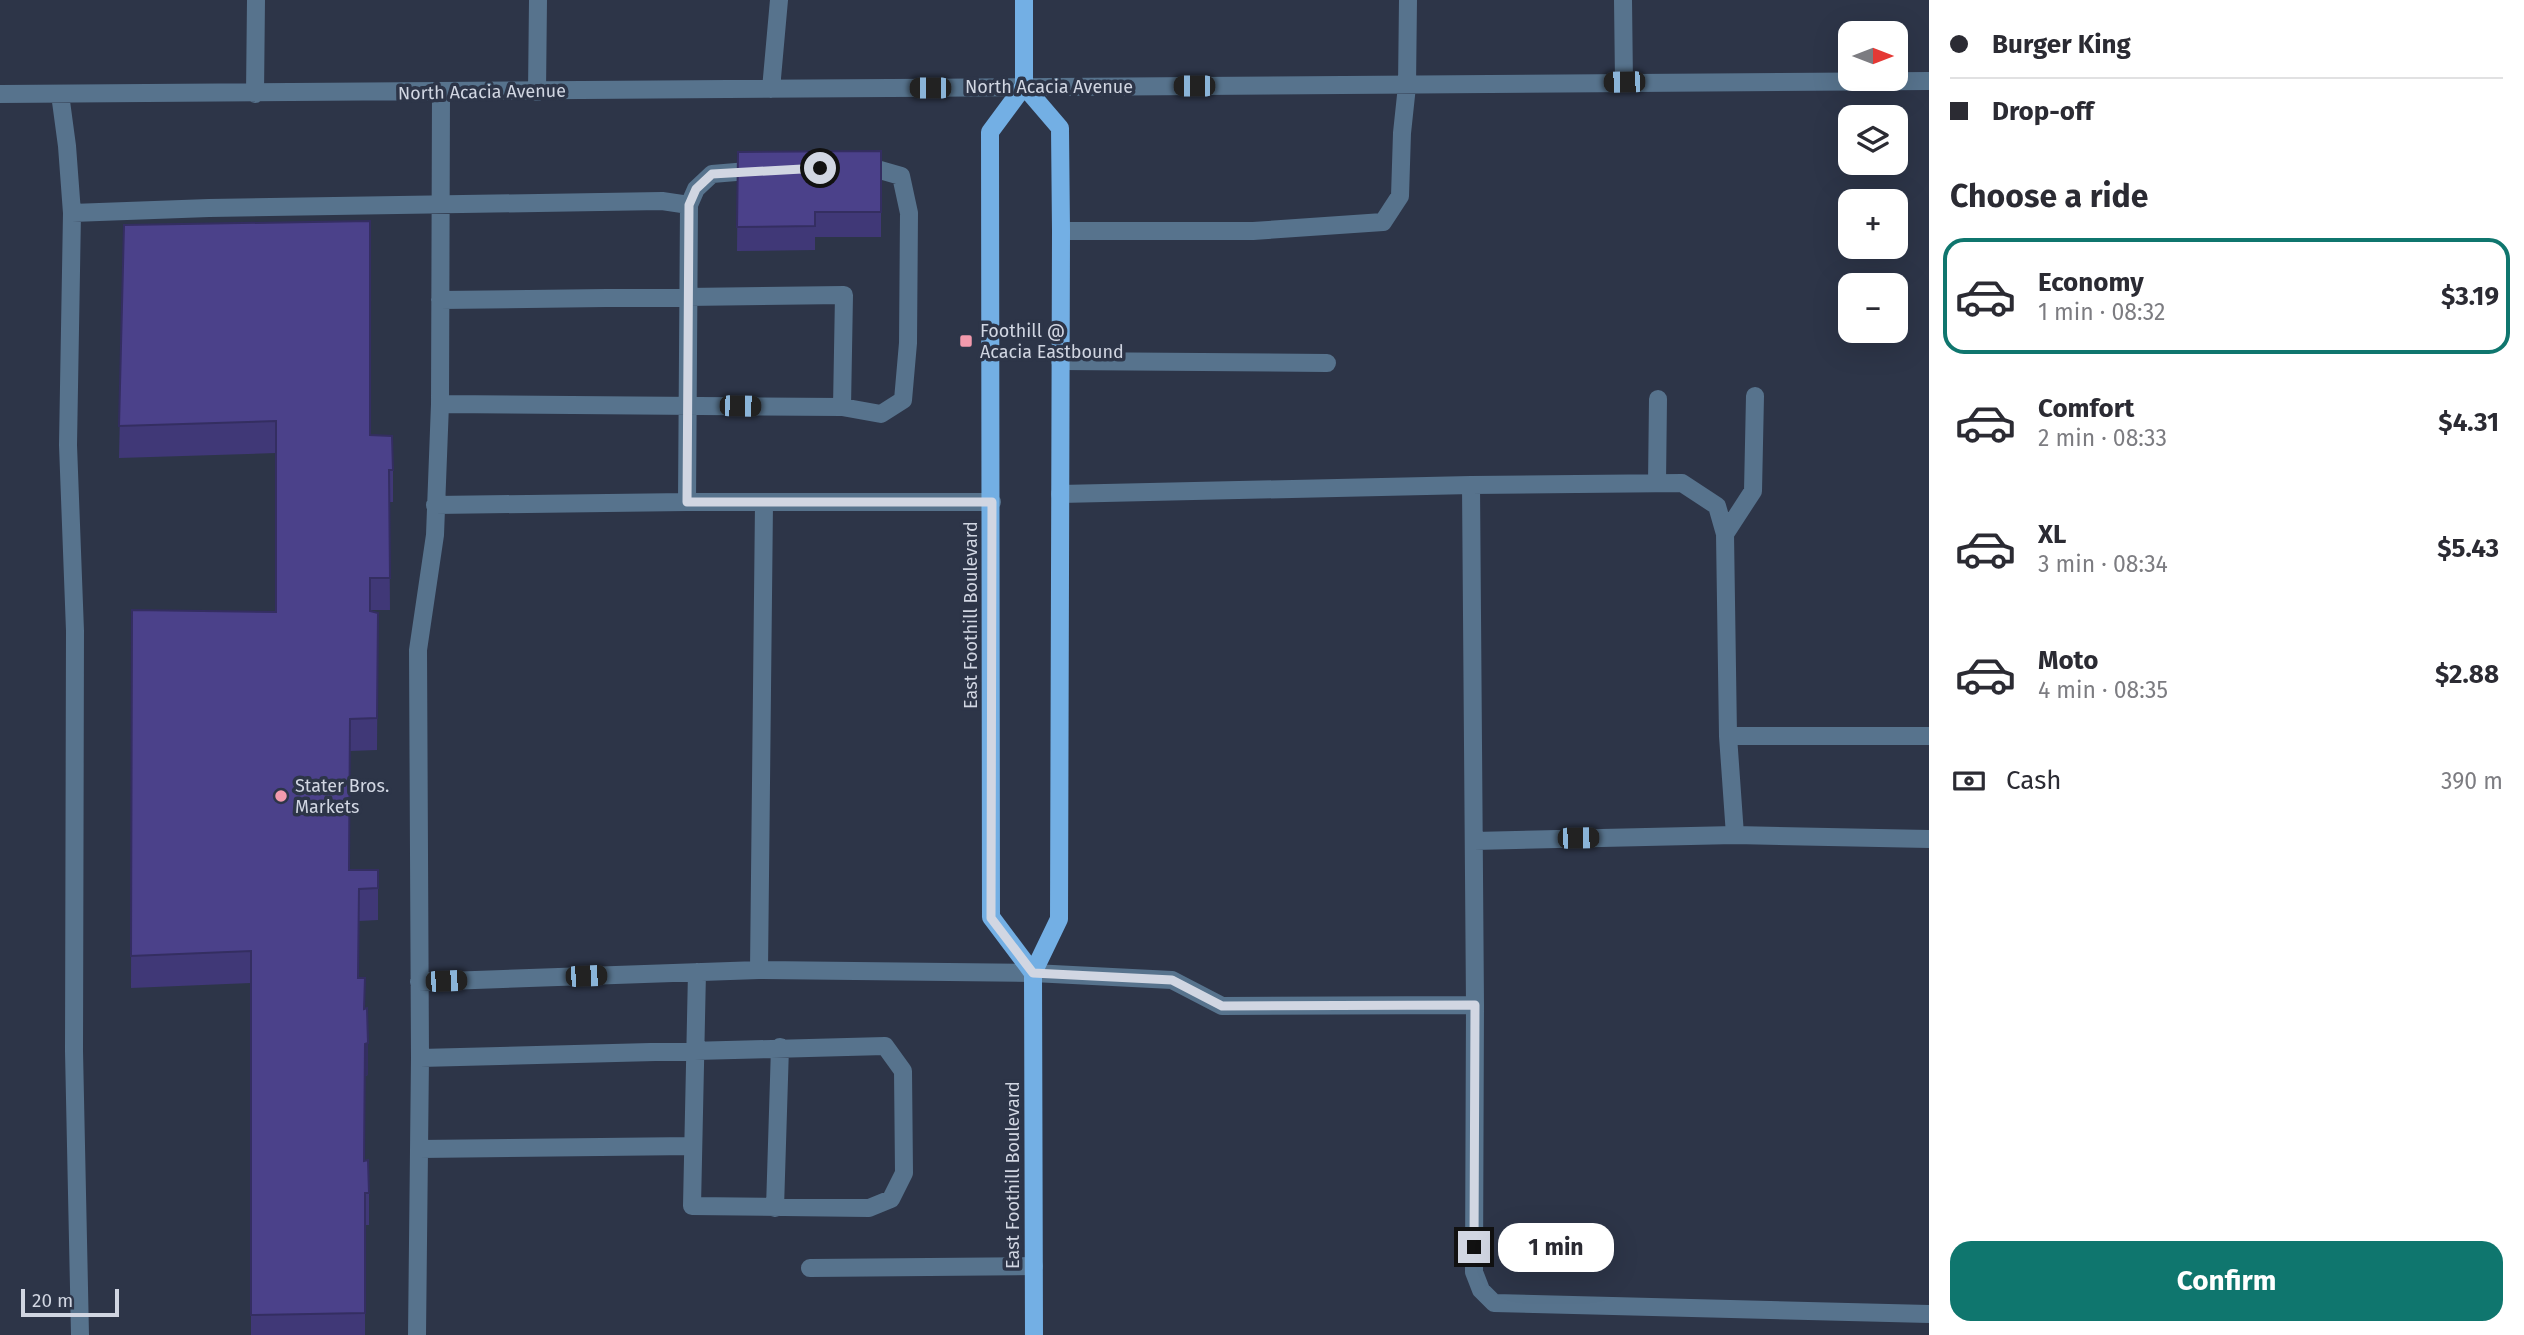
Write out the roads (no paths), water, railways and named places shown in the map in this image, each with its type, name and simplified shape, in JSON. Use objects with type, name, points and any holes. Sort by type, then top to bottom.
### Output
[{"type":"main road","points":[[1024,0],[1024,86]]},
{"type":"main road","name":"East Foothill Boulevard","points":[[1033,973],[991,918],[990,132],[1024,86],[1060,128],[1061,231],[1059,919],[1033,973],[1034,1335]]},
{"type":"street","points":[[255,94],[256,0]]},
{"type":"street","points":[[537,92],[538,0]]},
{"type":"street","points":[[771,89],[779,0]]},
{"type":"street","points":[[1061,231],[1253,231],[1383,222],[1400,196],[1407,86],[1408,0]]},
{"type":"street","points":[[1623,0],[1624,82]]},
{"type":"street","name":"North Acacia Avenue","points":[[0,94],[1929,81]]},
{"type":"street","points":[[416,1335],[420,1058],[418,650],[435,535],[440,404],[442,93]]},
{"type":"street","points":[[60,94],[72,213],[68,445],[75,631],[74,1051],[80,1335]]},
{"type":"street","points":[[440,404],[842,407],[881,414],[903,400],[908,343],[909,213],[901,176],[873,169],[846,168]]},
{"type":"street","points":[[687,502],[689,205],[696,189],[712,174],[780,169]]},
{"type":"street","points":[[72,213],[663,201],[689,205]]},
{"type":"street","points":[[440,300],[844,295],[842,407]]},
{"type":"street","points":[[1060,360],[1327,363]]},
{"type":"street","points":[[1725,534],[1753,491],[1755,396]]},
{"type":"street","points":[[1657,483],[1658,399]]},
{"type":"street","points":[[1060,494],[1682,483],[1717,506],[1725,534],[1728,736],[1735,835]]},
{"type":"street","points":[[1471,485],[1474,1272],[1481,1290],[1494,1303],[1929,1314]]},
{"type":"street","points":[[435,505],[992,502]]},
{"type":"street","points":[[759,970],[764,503]]},
{"type":"street","points":[[1728,736],[1929,736]]},
{"type":"street","points":[[1474,841],[1735,835],[1929,839]]},
{"type":"street","points":[[419,982],[759,970],[1033,973],[1172,980],[1222,1006],[1475,1005]]},
{"type":"street","points":[[420,1058],[695,1049],[885,1046],[903,1071],[904,1173],[891,1199],[869,1208],[692,1206],[695,1049],[697,972]]},
{"type":"street","points":[[780,1047],[782,1208]]},
{"type":"street","points":[[419,1149],[693,1146]]},
{"type":"street","points":[[810,1268],[1034,1266]]},
{"type":"place","name":"Foothill @ Acacia Eastbound","points":[[966,341]]},
{"type":"place","name":"Stater Bros. Markets","points":[[281,796]]}]
